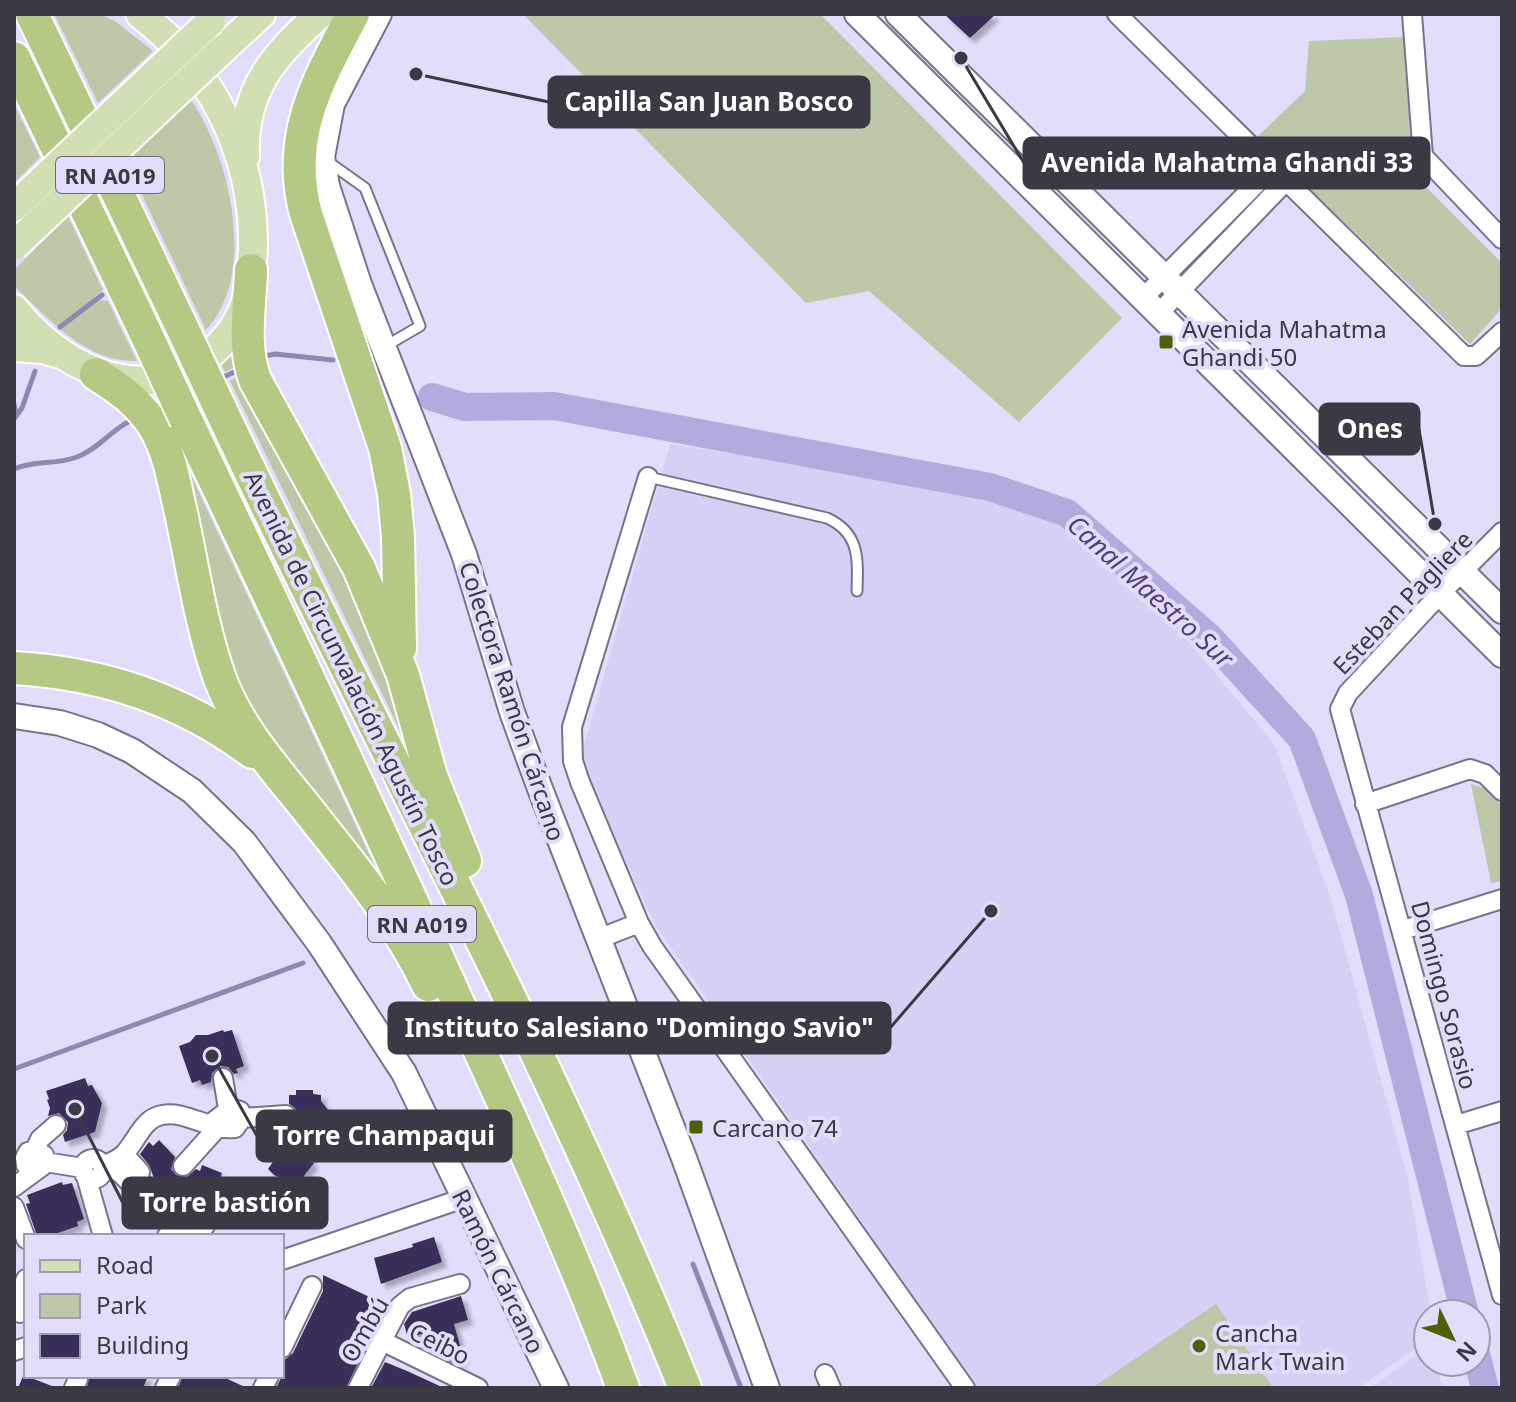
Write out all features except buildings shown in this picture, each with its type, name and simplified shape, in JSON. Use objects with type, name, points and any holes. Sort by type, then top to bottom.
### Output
[{"type":"highway","points":[[353,14],[309,104],[300,152],[301,187],[306,214],[374,409],[387,461],[398,537],[398,614],[403,675]]},
{"type":"highway","name":"Avenida de Circunvalación Agustín Tosco","points":[[36,22],[313,603],[586,1155],[685,1388]]},
{"type":"highway","name":"Avenida de Circunvalación Agustín Tosco","points":[[14,58],[391,855],[545,1195],[623,1388]]},
{"type":"highway","points":[[251,270],[246,326],[248,354],[255,380],[359,568],[403,675],[442,809],[542,1020],[586,1155]]},
{"type":"highway","points":[[96,374],[134,402],[162,442],[175,484],[212,655],[243,725],[395,924],[442,1016],[517,1181],[583,1286]]},
{"type":"highway","points":[[14,668],[97,679],[169,702],[227,734],[279,775]]},
{"type":"main road","points":[[141,14],[173,14]]},
{"type":"main road","points":[[141,14],[185,55],[214,97],[232,132],[248,190]]},
{"type":"main road","points":[[14,246],[261,14]]},
{"type":"main road","points":[[14,309],[40,337],[65,356],[96,374],[121,380],[160,379],[189,369],[219,347],[237,321],[248,292],[253,230],[244,145],[255,93],[272,60],[320,14]]},
{"type":"main road","name":"Colectora Ramón Cárcano","points":[[379,14],[332,104],[322,157],[335,212],[449,514],[512,712],[561,846],[684,1158],[767,1388]]},
{"type":"main road","points":[[857,14],[1502,655]]},
{"type":"main road","points":[[906,17],[1171,286],[1502,611]]},
{"type":"main road","points":[[14,207],[215,18]]},
{"type":"main road","points":[[14,347],[42,349],[65,356]]},
{"type":"main road","name":"Ramón Cárcano","points":[[14,716],[60,723],[98,735],[132,751],[192,791],[260,862],[404,1073],[538,1388]]},
{"type":"main road","name":"Ramón Cárcano","points":[[456,1201],[556,1388]]},
{"type":"street","points":[[1117,14],[1464,356],[1471,358],[1483,351],[1502,332]]},
{"type":"street","points":[[1412,14],[1423,156],[1502,239]]},
{"type":"street","points":[[1150,306],[1279,175]]},
{"type":"street","points":[[648,477],[576,709],[571,743],[580,782],[639,923],[652,946],[965,1388]]},
{"type":"street","name":"Esteban Pagliere","points":[[1340,709],[1348,693],[1502,532]]},
{"type":"street","name":"Domingo Sorasio","points":[[1340,709],[1456,1125],[1496,1254],[1502,1295]]},
{"type":"street","points":[[1365,804],[1470,769],[1485,774],[1502,791]]},
{"type":"street","points":[[1403,930],[1502,899]]},
{"type":"street","points":[[598,939],[639,923]]},
{"type":"street","points":[[90,1170],[124,1154],[148,1122],[159,1115],[177,1114],[214,1126],[235,1128],[235,1113],[223,1078]]},
{"type":"street","points":[[1456,1125],[1502,1111]]},
{"type":"street","points":[[235,1113],[286,1115]]},
{"type":"street","points":[[14,1187],[32,1159],[40,1139],[56,1125]]},
{"type":"street","points":[[183,1166],[214,1126]]},
{"type":"street","points":[[124,1154],[140,1172],[136,1175],[149,1192],[174,1198],[172,1208],[196,1216],[198,1225],[173,1234]]},
{"type":"street","points":[[32,1159],[119,1172],[147,1200]]},
{"type":"street","points":[[32,1159],[45,1188]]},
{"type":"street","points":[[90,1170],[103,1234]]},
{"type":"street","points":[[284,1259],[456,1201]]},
{"type":"street","points":[[14,1207],[24,1234]]},
{"type":"street","name":"Ombú","points":[[358,1388],[400,1306],[410,1298],[460,1284]]},
{"type":"street","points":[[284,1344],[312,1286]]},
{"type":"street","name":"Ceibo","points":[[382,1341],[478,1388]]},
{"type":"lane","points":[[322,157],[365,188],[420,326],[384,347]]},
{"type":"lane","points":[[648,477],[827,518],[841,524],[851,537],[858,561],[857,591]]},
{"type":"shaded area","points":[[670,444],[987,494],[1061,519],[1142,587],[1274,744],[1330,896],[1408,1179],[1428,1298],[1412,1298],[1412,1351],[1358,1388],[977,1388],[656,926],[610,828],[581,756]]},
{"type":"shaded area","points":[[1412,1358],[1412,1378],[1440,1378],[1442,1388],[1370,1388]]},
{"type":"green space","points":[[54,14],[100,14],[116,22],[153,51],[98,103]]},
{"type":"green space","points":[[523,14],[820,14],[1122,318],[1019,422],[869,291],[806,303]]},
{"type":"green space","points":[[1405,37],[1412,173],[1502,263],[1502,308],[1470,344],[1257,137],[1305,91],[1309,41]]},
{"type":"green space","points":[[191,100],[217,152],[233,215],[231,278],[222,306],[206,330],[126,161]]},
{"type":"green space","points":[[14,104],[40,157],[14,183]]},
{"type":"green space","points":[[68,216],[103,290],[59,327],[99,300],[108,301],[137,361],[118,359],[84,346],[55,324],[14,286],[14,270]]},
{"type":"green space","points":[[235,347],[347,566],[392,687],[407,745],[230,381],[243,373],[239,365],[225,372],[220,362]]},
{"type":"green space","points":[[150,393],[382,881],[254,730],[138,394]]},
{"type":"green space","points":[[1471,784],[1484,788],[1502,806],[1502,881],[1491,883]]},
{"type":"green space","name":"Cancha Mark Twain","points":[[1216,1304],[1273,1388],[1092,1388]]},
{"type":"waterway","points":[[60,327],[102,295]]},
{"type":"waterway","name":"Canal Maestro Sur","points":[[265,356],[275,354],[333,360]]},
{"type":"waterway","name":"Canal Maestro Sur","points":[[219,379],[239,370]]},
{"type":"waterway","points":[[14,419],[22,408],[35,371]]},
{"type":"waterway","name":"Canal Maestro Sur","points":[[432,397],[465,407],[554,406],[990,487],[1067,513],[1209,637],[1302,739],[1359,895],[1461,1298]]},
{"type":"waterway","points":[[14,404],[16,415]]},
{"type":"waterway","name":"Canal Maestro Sur","points":[[14,469],[77,457],[130,421]]},
{"type":"waterway","points":[[14,1069],[303,963]]},
{"type":"waterway","points":[[693,1264],[741,1388]]},
{"type":"waterway","name":"Canal Maestro Sur","points":[[1482,1378],[1485,1388]]},
{"type":"place","name":"Avenida Mahatma Ghandi 33","points":[[961,58]]},
{"type":"place","name":"Capilla San Juan Bosco","points":[[416,74]]},
{"type":"place","name":"Avenida Mahatma Ghandi 50","points":[[1166,342]]},
{"type":"place","name":"Ones","points":[[1435,524]]},
{"type":"place","name":"Instituto Salesiano \"Domingo Savio\"","points":[[991,911]]},
{"type":"place","name":"Torre Champaqui","points":[[212,1056]]},
{"type":"place","name":"Torre bastión","points":[[75,1109]]},
{"type":"place","name":"Carcano 74","points":[[696,1127]]},
{"type":"place","name":"Cancha Mark Twain","points":[[1199,1346]]}]
